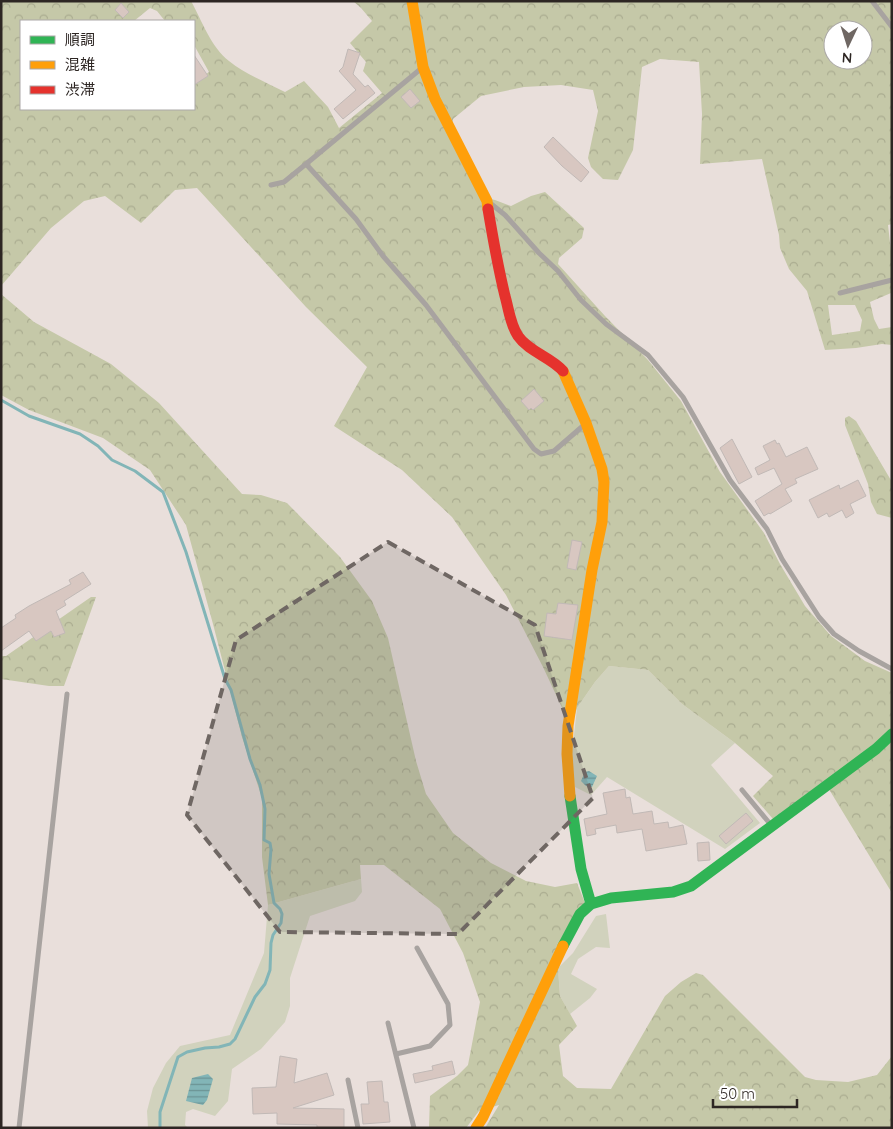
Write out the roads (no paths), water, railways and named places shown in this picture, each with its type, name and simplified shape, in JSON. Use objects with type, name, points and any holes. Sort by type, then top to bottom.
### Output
[{"type":"street","points":[[409,2],[423,67],[448,127],[487,201],[498,266],[512,324],[519,337],[526,344],[557,364],[566,375],[598,454],[604,482],[602,522],[592,570],[568,726],[566,751],[567,772],[582,879],[591,904]]},
{"type":"street","points":[[476,1128],[571,928],[580,914],[591,904],[620,897],[673,892],[691,886],[876,749],[892,734]]},
{"type":"lane","points":[[872,1],[892,27]]},
{"type":"lane","points":[[270,185],[284,182],[423,67]]},
{"type":"lane","points":[[306,164],[356,219],[383,256],[426,305],[534,449],[541,454],[554,451],[586,423]]},
{"type":"lane","points":[[487,201],[505,215],[558,271],[581,300],[606,324],[648,356],[683,397],[730,480],[767,529],[782,560],[819,617],[834,634],[859,651],[892,669]]},
{"type":"lane","points":[[840,293],[892,280]]},
{"type":"lane","points":[[19,1128],[68,694]]},
{"type":"lane","points":[[742,790],[771,826]]},
{"type":"lane","points":[[396,1054],[430,1046],[450,1025],[448,1004],[417,948]]},
{"type":"lane","points":[[388,1023],[414,1128]]},
{"type":"lane","points":[[348,1080],[358,1128]]},
{"type":"water","points":[[589,771],[597,776],[592,787],[586,786],[581,781],[585,772]]},
{"type":"water","points":[[208,1074],[213,1079],[207,1100],[203,1105],[186,1101],[192,1078]]},
{"type":"waterway","points":[[1,400],[29,416],[80,434],[98,446],[112,460],[135,471],[163,492],[186,552],[225,679],[231,690],[250,759],[260,785],[265,809],[264,840],[270,843],[271,849],[269,874],[274,903],[282,914],[281,923],[273,935],[271,943],[270,970],[265,984],[255,997],[235,1039],[230,1044],[187,1052],[178,1057],[160,1112],[160,1128]]}]
